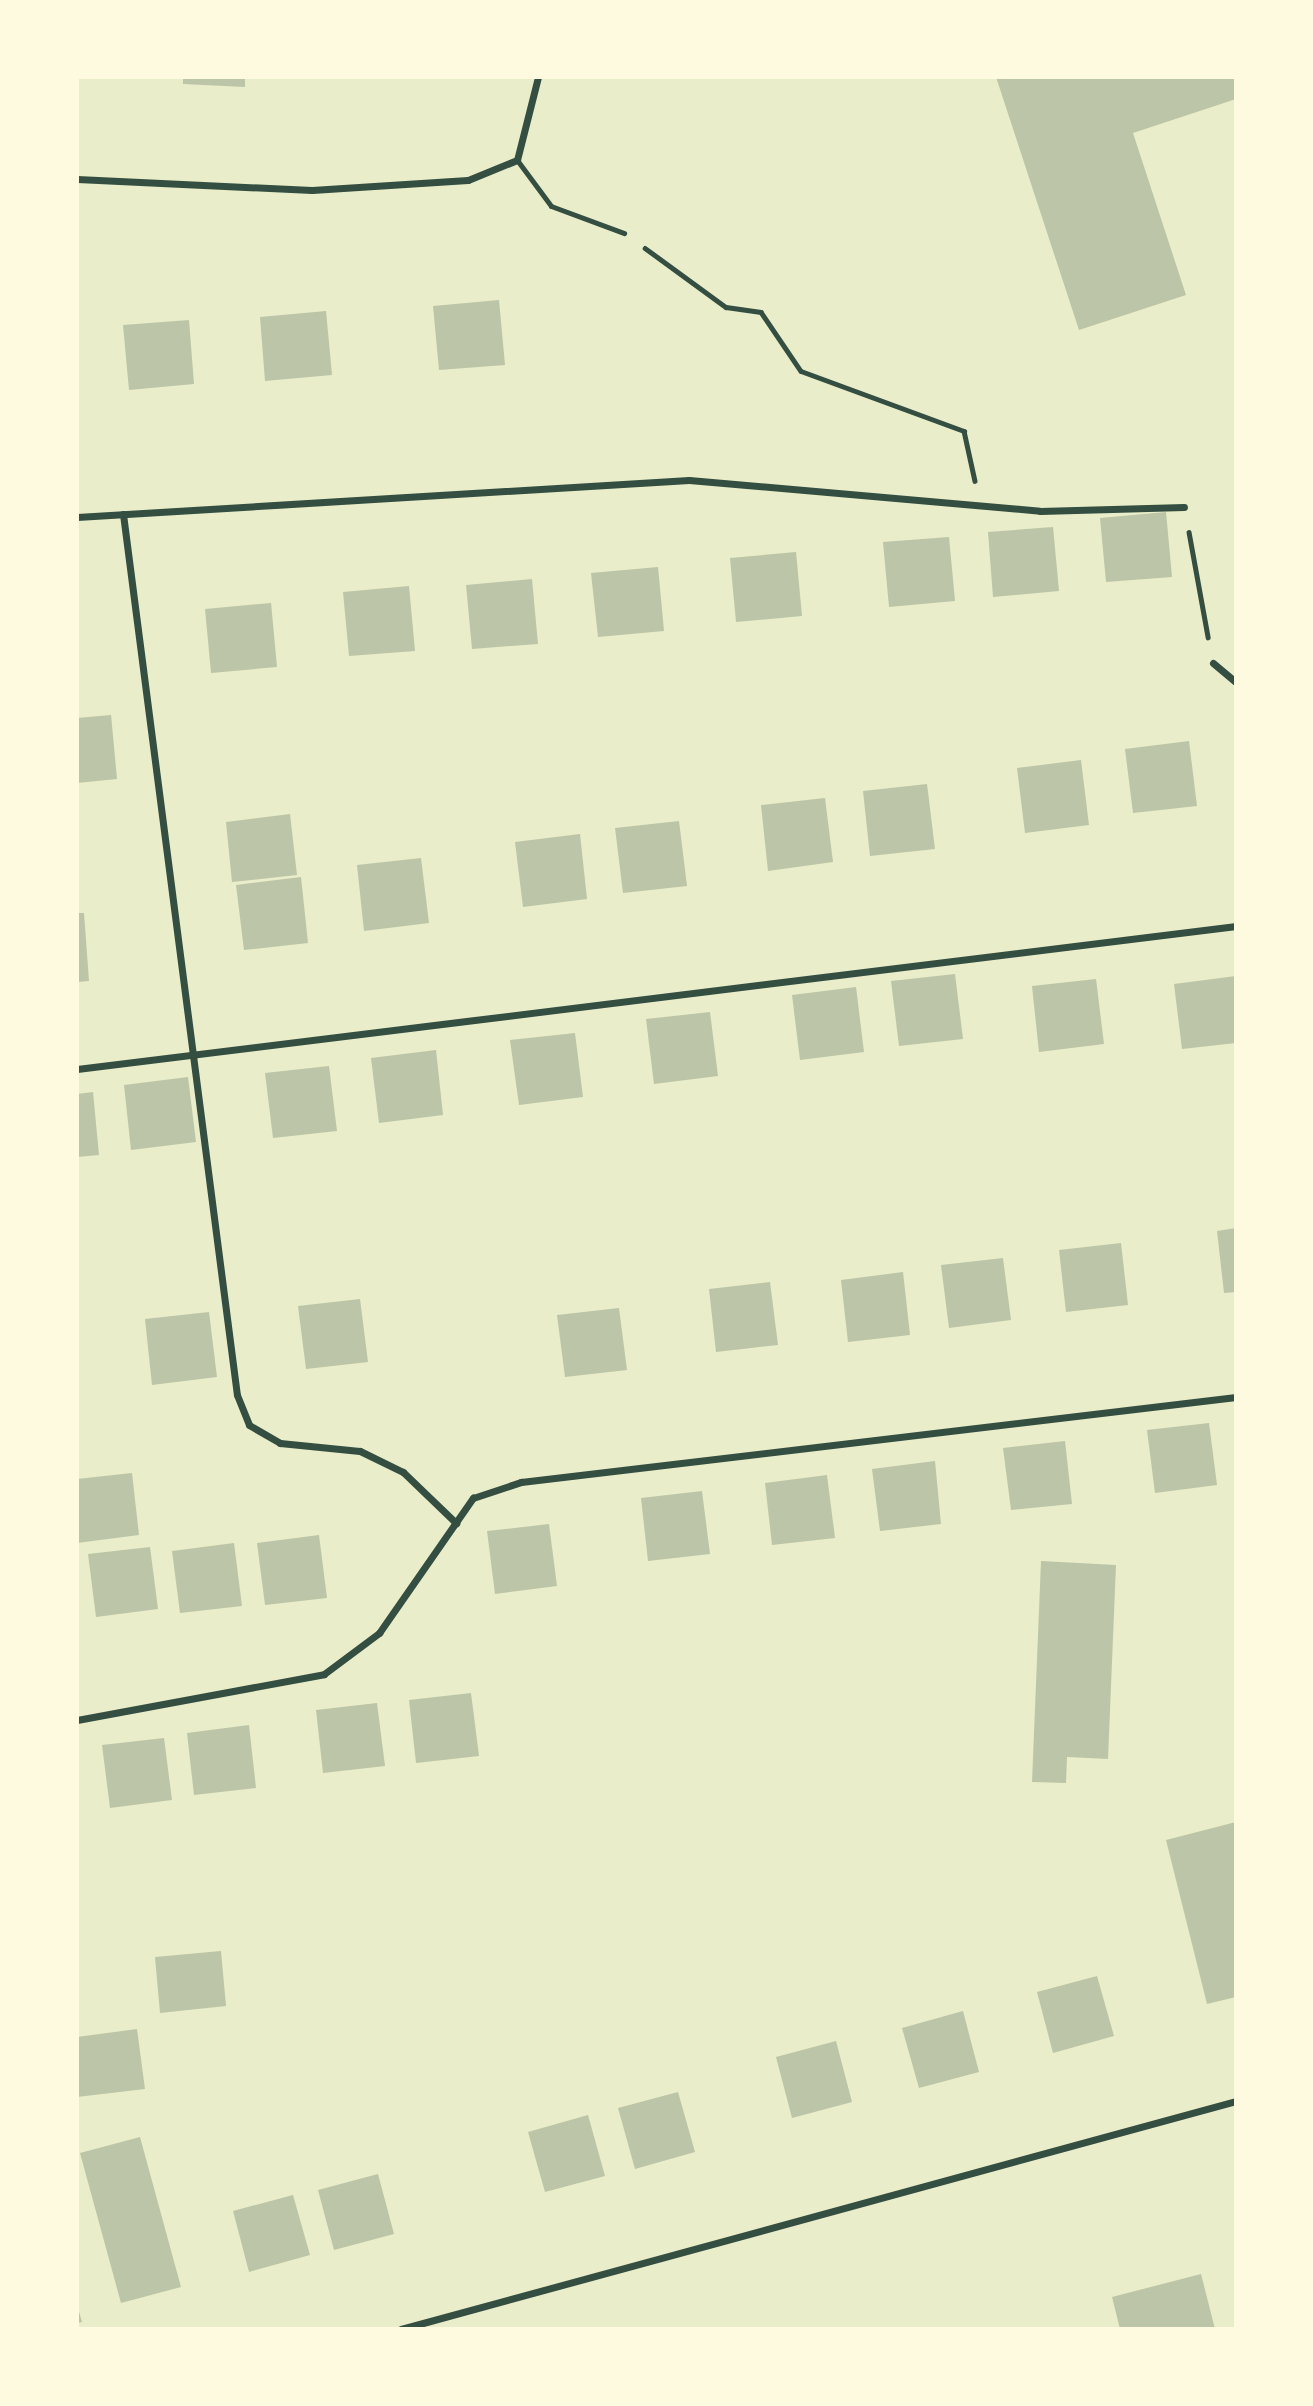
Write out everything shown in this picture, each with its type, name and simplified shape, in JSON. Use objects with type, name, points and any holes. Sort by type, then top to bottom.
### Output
[{"type":"street","points":[[77,179],[312,190],[468,180],[517,160],[538,77]]},
{"type":"street","points":[[77,517],[689,480],[1040,511],[1184,508]]},
{"type":"street","points":[[124,514],[190,1058],[237,1395],[249,1425],[280,1443],[360,1451],[403,1472],[456,1523]]},
{"type":"street","points":[[1213,663],[1236,682]]},
{"type":"street","points":[[77,1069],[190,1058],[1236,926]]},
{"type":"street","points":[[77,1720],[324,1674],[379,1633],[473,1498],[521,1482],[1236,1397]]},
{"type":"street","points":[[401,2329],[1236,2101]]},
{"type":"lane","points":[[517,160],[551,206],[624,233]]},
{"type":"path","points":[[624,233],[726,307],[761,312],[801,371],[964,430],[981,506]]},
{"type":"path","points":[[1184,508],[1213,663]]},
{"type":"building","points":[[183,77],[245,77],[245,87],[183,84]]},
{"type":"building","points":[[996,77],[1236,77],[1236,99],[1133,133],[1186,295],[1079,330]]},
{"type":"building","points":[[499,300],[505,365],[439,370],[433,306]]},
{"type":"building","points":[[326,311],[332,375],[265,381],[260,317]]},
{"type":"building","points":[[189,320],[194,384],[129,390],[123,325]]},
{"type":"building","points":[[1166,512],[1172,577],[1106,582],[1100,518]]},
{"type":"building","points":[[1053,527],[1059,591],[993,597],[988,532]]},
{"type":"building","points":[[949,537],[955,601],[889,607],[883,542]]},
{"type":"building","points":[[796,552],[802,616],[736,622],[730,558]]},
{"type":"building","points":[[658,567],[664,631],[598,637],[591,573]]},
{"type":"building","points":[[532,579],[538,644],[472,649],[466,585]]},
{"type":"building","points":[[409,586],[415,651],[349,656],[343,592]]},
{"type":"building","points":[[271,603],[277,667],[211,673],[205,609]]},
{"type":"building","points":[[111,715],[117,779],[77,783],[77,718]]},
{"type":"building","points":[[1189,741],[1197,806],[1133,813],[1125,749]]},
{"type":"building","points":[[1081,760],[1089,825],[1025,833],[1017,768]]},
{"type":"building","points":[[927,784],[935,849],[870,856],[863,791]]},
{"type":"building","points":[[825,798],[833,862],[768,871],[761,805]]},
{"type":"building","points":[[290,814],[297,875],[232,882],[226,822]]},
{"type":"building","points":[[679,821],[687,886],[623,893],[615,828]]},
{"type":"building","points":[[580,834],[587,899],[523,907],[515,842]]},
{"type":"building","points":[[421,858],[429,923],[364,931],[357,865]]},
{"type":"building","points":[[301,877],[308,943],[244,950],[236,885]]},
{"type":"building","points":[[77,913],[84,913],[89,981],[77,982]]},
{"type":"building","points":[[955,974],[963,1039],[899,1046],[891,981]]},
{"type":"building","points":[[1236,976],[1236,1043],[1182,1049],[1174,984]]},
{"type":"building","points":[[1096,979],[1104,1044],[1039,1052],[1032,986]]},
{"type":"building","points":[[856,987],[864,1052],[800,1060],[792,995]]},
{"type":"building","points":[[710,1012],[718,1076],[654,1084],[646,1019]]},
{"type":"building","points":[[575,1033],[583,1097],[519,1105],[510,1040]]},
{"type":"building","points":[[436,1050],[443,1115],[379,1123],[371,1058]]},
{"type":"building","points":[[329,1066],[337,1131],[273,1138],[265,1073]]},
{"type":"building","points":[[188,1077],[196,1142],[131,1150],[124,1085]]},
{"type":"building","points":[[93,1092],[99,1155],[77,1157],[77,1094]]},
{"type":"building","points":[[1236,1228],[1236,1292],[1224,1293],[1217,1231]]},
{"type":"building","points":[[1121,1243],[1128,1305],[1066,1312],[1059,1250]]},
{"type":"building","points":[[1003,1258],[1011,1320],[949,1328],[941,1265]]},
{"type":"building","points":[[903,1272],[910,1335],[848,1342],[841,1280]]},
{"type":"building","points":[[770,1282],[778,1345],[716,1352],[709,1289]]},
{"type":"building","points":[[360,1299],[368,1362],[306,1369],[298,1306]]},
{"type":"building","points":[[619,1308],[627,1370],[565,1377],[557,1315]]},
{"type":"building","points":[[209,1312],[217,1377],[152,1385],[145,1319]]},
{"type":"building","points":[[1209,1423],[1217,1485],[1155,1493],[1147,1430]]},
{"type":"building","points":[[1065,1441],[1072,1504],[1011,1510],[1003,1448]]},
{"type":"building","points":[[935,1461],[941,1524],[880,1531],[872,1469]]},
{"type":"building","points":[[132,1473],[139,1535],[77,1543],[77,1479]]},
{"type":"building","points":[[827,1475],[835,1538],[772,1545],[765,1483]]},
{"type":"building","points":[[702,1491],[710,1554],[648,1561],[641,1498]]},
{"type":"building","points":[[549,1524],[557,1586],[495,1594],[487,1531]]},
{"type":"building","points":[[319,1535],[327,1598],[265,1605],[257,1543]]},
{"type":"building","points":[[234,1543],[242,1606],[180,1613],[172,1551]]},
{"type":"building","points":[[150,1547],[158,1609],[96,1617],[88,1554]]},
{"type":"building","points":[[1041,1561],[1116,1565],[1108,1759],[1067,1757],[1066,1783],[1032,1782]]},
{"type":"building","points":[[471,1693],[479,1756],[416,1763],[409,1700]]},
{"type":"building","points":[[377,1703],[385,1766],[323,1773],[316,1710]]},
{"type":"building","points":[[249,1725],[256,1788],[194,1795],[187,1733]]},
{"type":"building","points":[[164,1738],[172,1800],[110,1808],[102,1745]]},
{"type":"building","points":[[1236,1822],[1236,1997],[1207,2004],[1166,1840]]},
{"type":"building","points":[[221,1951],[226,2006],[160,2013],[155,1957]]},
{"type":"building","points":[[1097,1976],[1114,2036],[1053,2053],[1037,1992]]},
{"type":"building","points":[[963,2011],[979,2072],[919,2088],[902,2028]]},
{"type":"building","points":[[137,2029],[145,2089],[77,2097],[77,2037]]},
{"type":"building","points":[[836,2041],[852,2102],[792,2118],[776,2057]]},
{"type":"building","points":[[678,2092],[695,2152],[635,2169],[618,2108]]},
{"type":"building","points":[[588,2115],[605,2176],[545,2192],[528,2132]]},
{"type":"building","points":[[140,2137],[181,2287],[121,2303],[80,2153]]},
{"type":"building","points":[[378,2174],[394,2234],[334,2250],[318,2190]]},
{"type":"building","points":[[293,2195],[310,2255],[249,2272],[233,2211]]},
{"type":"building","points":[[1201,2274],[1215,2329],[1120,2329],[1112,2297]]},
{"type":"building","points":[[77,2305],[82,2322],[77,2323]]}]
